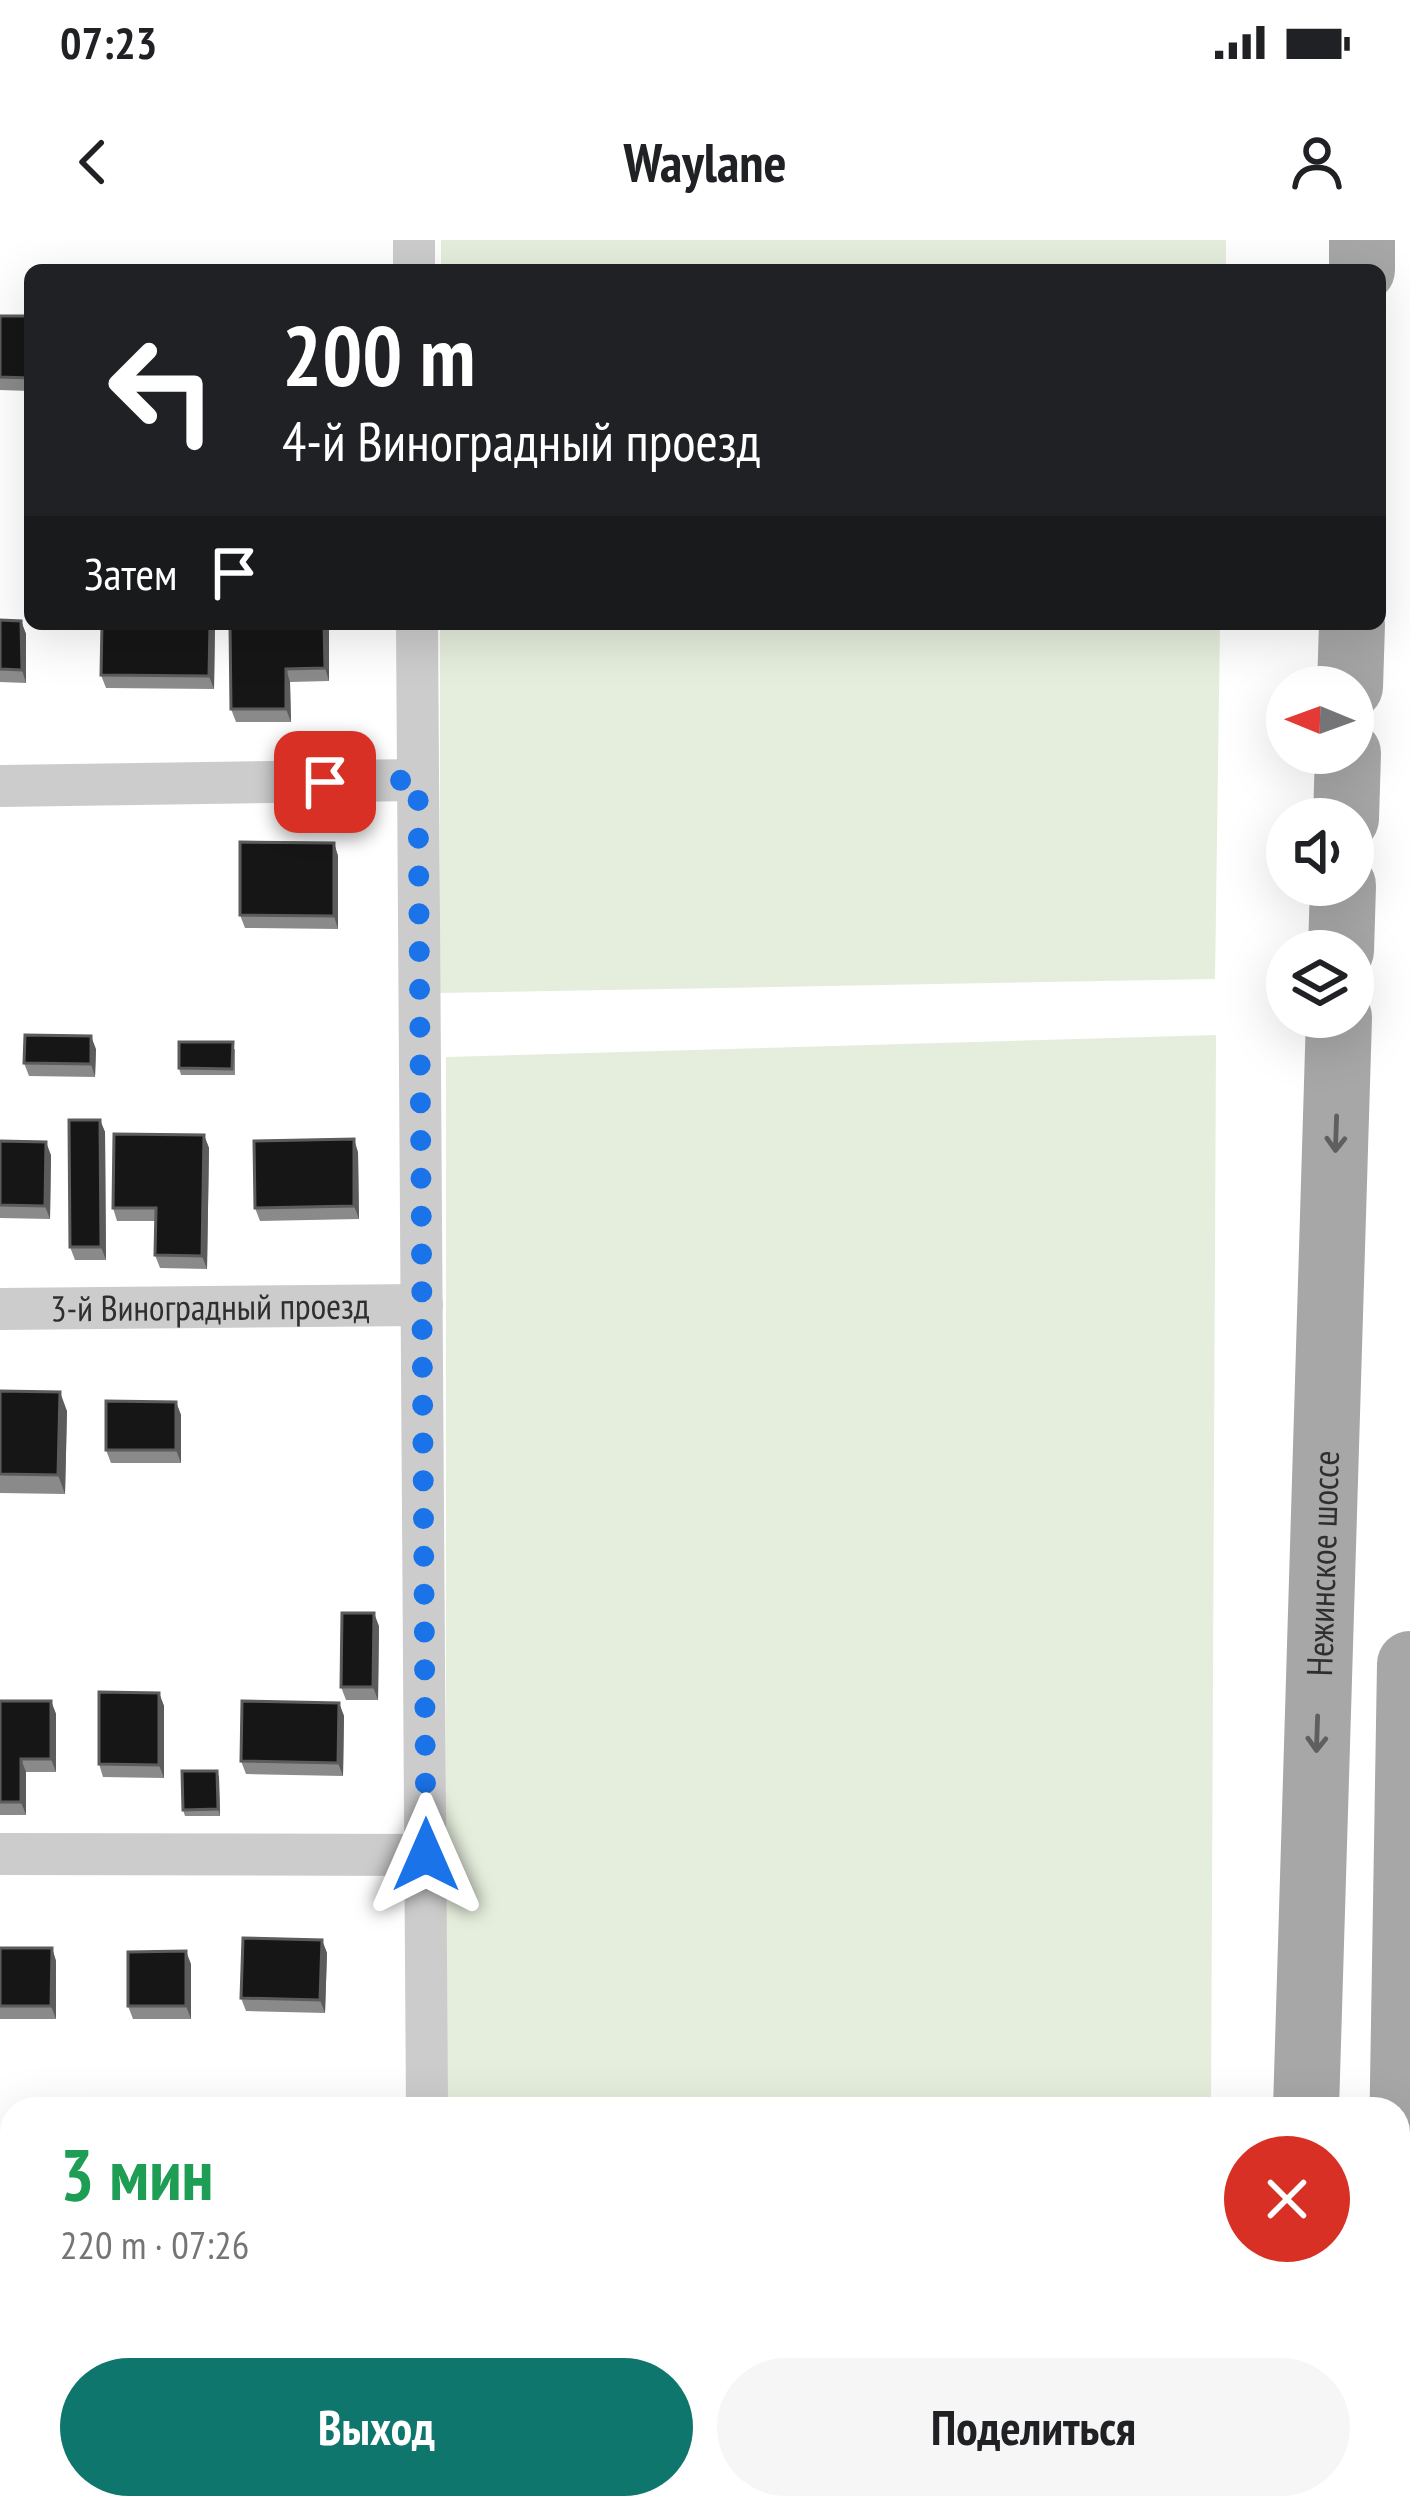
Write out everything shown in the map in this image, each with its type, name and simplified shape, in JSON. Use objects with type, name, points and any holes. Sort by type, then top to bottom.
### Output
[{"type":"main road","points":[[1351,666],[1352,630]]},
{"type":"main road","name":"Нежинское шоссе","points":[[1306,2085],[1339,1038]]},
{"type":"main road","points":[[1404,2097],[1410,1664]]},
{"type":"main road","points":[[1306,2085],[1405,2064]]},
{"type":"street","points":[[417,630],[427,2097]]},
{"type":"street","points":[[0,786],[418,780]]},
{"type":"street","name":"3-й Виноградный проезд","points":[[0,1309],[422,1305]]},
{"type":"street","points":[[0,1854],[426,1855]]},
{"type":"green space","points":[[441,240],[1226,240],[1226,264],[441,264]]},
{"type":"green space","points":[[440,630],[1220,630],[1215,979],[440,993]]},
{"type":"green space","points":[[1216,1035],[1211,2097],[446,2097],[446,1057]]},
{"type":"building","points":[[0,316],[24,316],[24,378],[0,377]]},
{"type":"building","points":[[0,620],[21,621],[22,670],[0,669]]},
{"type":"building","points":[[102,630],[210,630],[209,676],[101,675]]},
{"type":"building","points":[[230,630],[324,630],[325,668],[286,669],[286,709],[231,709]]},
{"type":"building","points":[[240,842],[334,843],[334,916],[240,915]]},
{"type":"building","points":[[25,1035],[91,1036],[91,1064],[24,1063]]},
{"type":"building","points":[[179,1042],[233,1042],[232,1069],[179,1068]]},
{"type":"building","points":[[69,1120],[100,1120],[101,1247],[70,1247]]},
{"type":"building","points":[[114,1134],[204,1135],[202,1256],[155,1255],[156,1208],[113,1208]]},
{"type":"building","points":[[354,1139],[354,1206],[255,1208],[254,1141]]},
{"type":"building","points":[[0,1141],[46,1142],[45,1206],[0,1205]]},
{"type":"building","points":[[0,1391],[60,1392],[58,1475],[0,1474]]},
{"type":"building","points":[[106,1401],[176,1402],[176,1450],[106,1450]]},
{"type":"building","points":[[342,1613],[374,1613],[373,1687],[341,1687]]},
{"type":"building","points":[[99,1692],[159,1693],[159,1765],[99,1764]]},
{"type":"building","points":[[0,1701],[51,1701],[51,1759],[21,1759],[21,1802],[0,1802]]},
{"type":"building","points":[[242,1701],[339,1703],[338,1763],[241,1761]]},
{"type":"building","points":[[182,1771],[217,1771],[218,1809],[183,1810]]},
{"type":"building","points":[[243,1938],[322,1940],[320,2000],[241,1998]]},
{"type":"building","points":[[0,1948],[52,1948],[51,2006],[0,2006]]},
{"type":"building","points":[[186,1951],[186,2006],[128,2006],[128,1952]]},
{"type":"route","points":[[325,782],[418,780],[426,1855]]}]
